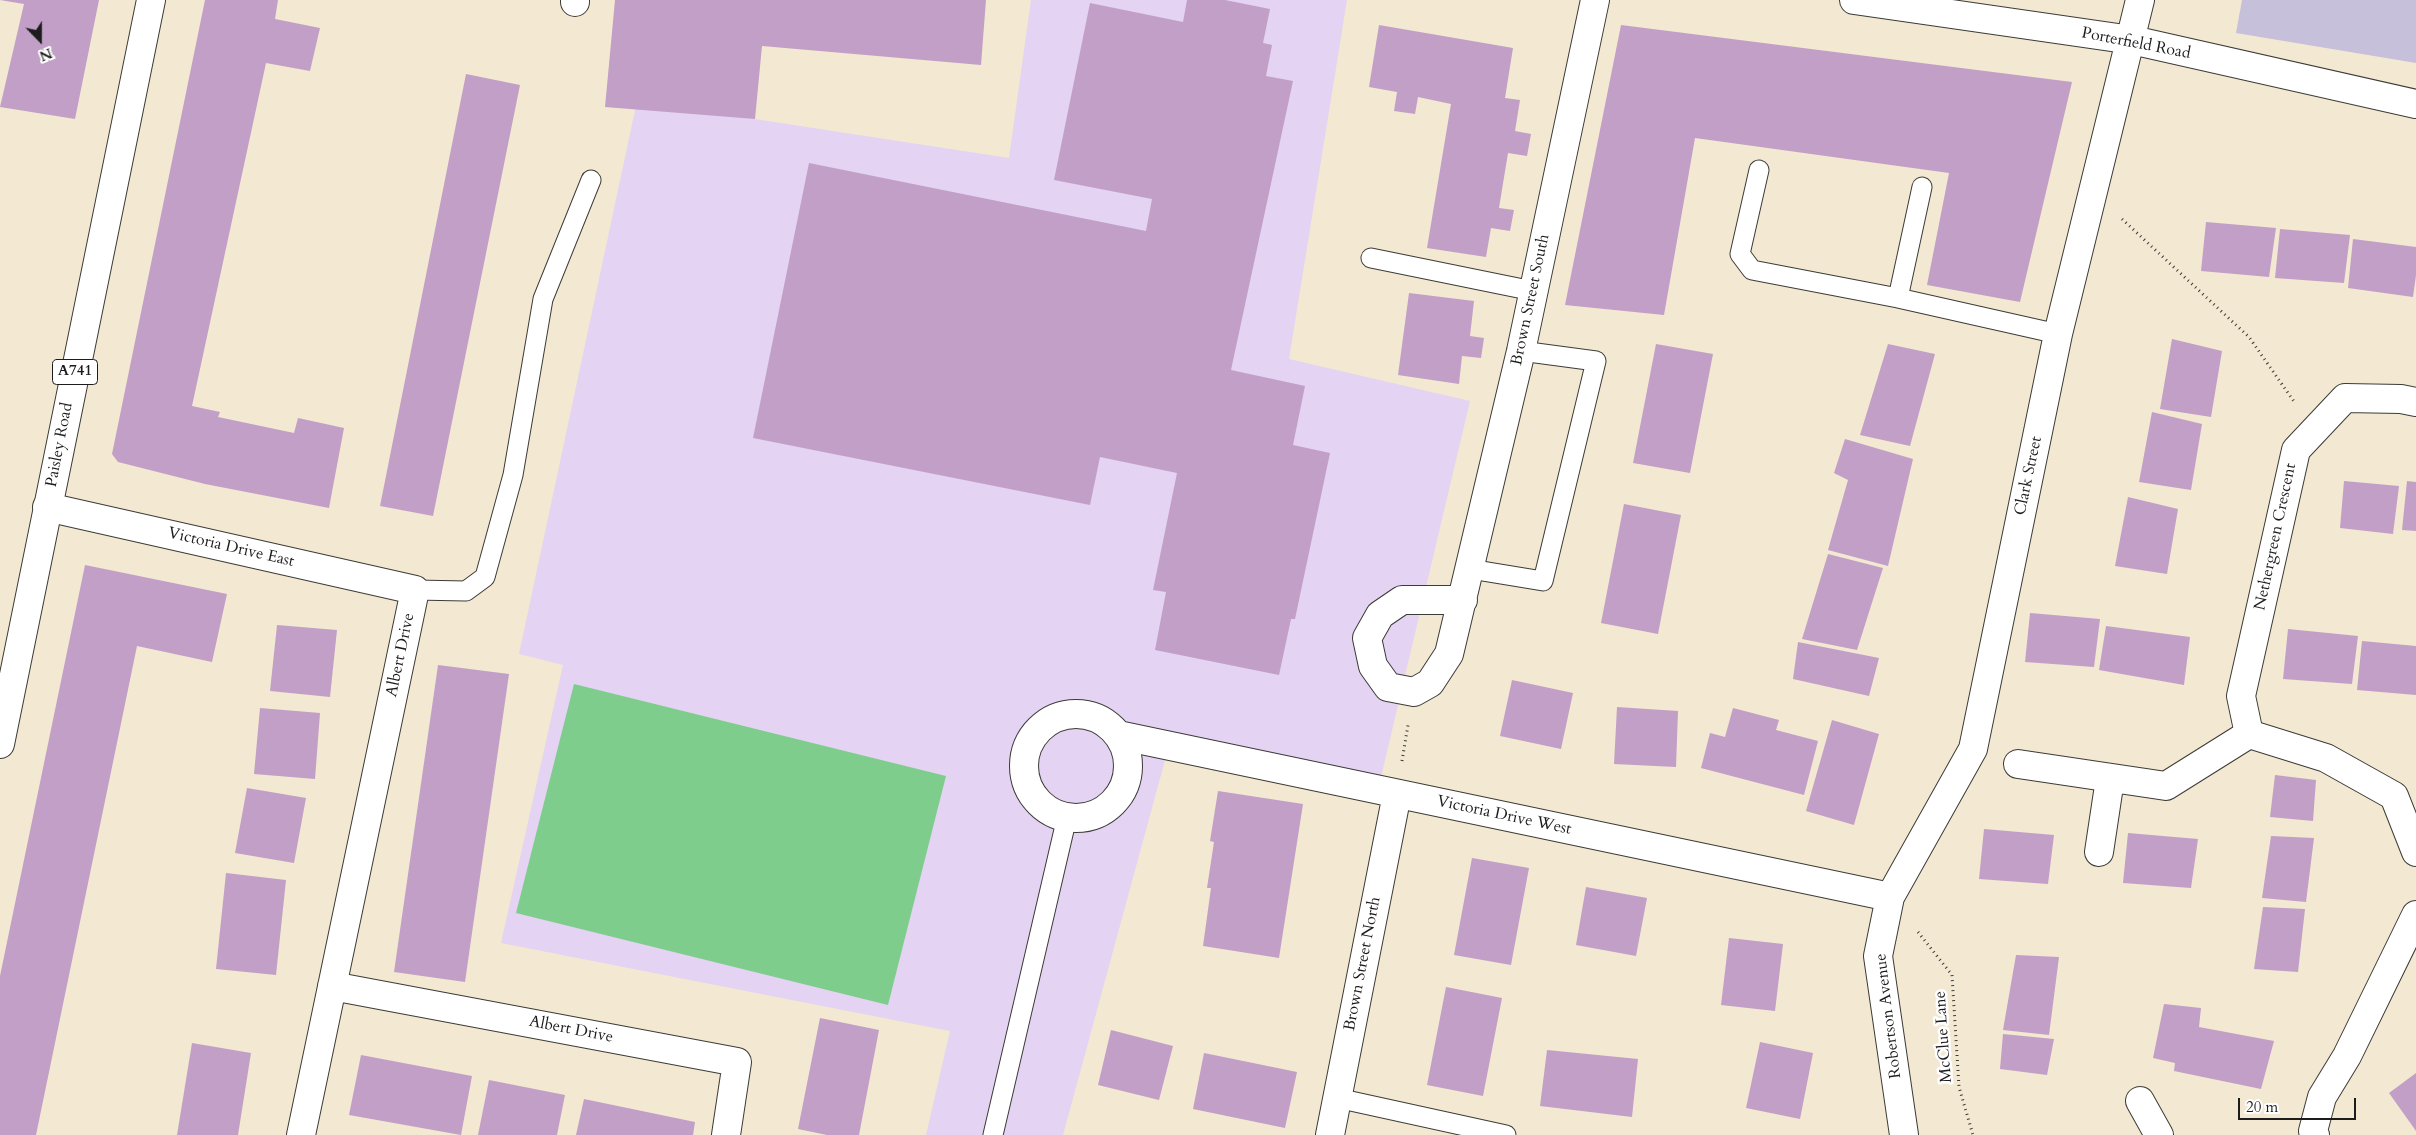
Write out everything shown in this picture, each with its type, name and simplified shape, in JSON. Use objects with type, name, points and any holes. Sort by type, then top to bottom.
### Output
[{"type":"street","name":"Paisley Road","points":[[0,744],[151,0]]},
{"type":"street","name":"Brown Street South","points":[[1463,600],[1521,351],[1595,0]]},
{"type":"street","name":"Porterfield Road","points":[[1854,0],[2132,40],[2416,104]]},
{"type":"street","name":"Clark Street","points":[[1890,897],[1973,749],[2058,334],[2092,192],[2132,40],[2140,0]]},
{"type":"street","name":"Nethergreen Crescent","points":[[2249,734],[2242,696],[2296,450],[2345,398],[2401,399],[2416,402]]},
{"type":"street","name":"Victoria Drive East","points":[[47,507],[415,590]]},
{"type":"street","name":"Albert Drive","points":[[301,1135],[415,590]]},
{"type":"street","points":[[1402,600],[1463,600],[1450,654],[1430,683],[1414,692],[1388,687],[1373,666],[1367,638],[1380,615],[1402,600]]},
{"type":"street","points":[[1073,714],[1090,715],[1106,722],[1118,735],[1126,750],[1128,768],[1125,785],[1115,800],[1101,811],[1085,817],[1067,817],[1051,812],[1038,802],[1028,787],[1024,771],[1025,755],[1032,739],[1042,726],[1056,718],[1073,714]]},
{"type":"street","points":[[2018,764],[2166,786],[2249,734],[2326,758],[2394,796],[2416,852]]},
{"type":"street","name":"Victoria Drive West","points":[[1118,735],[1890,897]]},
{"type":"street","points":[[2100,852],[2110,779]]},
{"type":"street","name":"Brown Street North","points":[[1330,1135],[1397,794]]},
{"type":"street","name":"Robertson Avenue","points":[[1890,897],[1878,956],[1904,1135]]},
{"type":"street","points":[[2309,1134],[2322,1097],[2347,1056],[2416,915]]},
{"type":"street","name":"Albert Drive","points":[[332,986],[737,1062],[726,1135]]},
{"type":"street","points":[[2140,1101],[2158,1135]]},
{"type":"lane","points":[[1759,170],[1740,254],[1752,270],[1898,298],[2058,334]]},
{"type":"lane","points":[[415,590],[466,591],[485,577],[513,475],[543,299],[590,180]]},
{"type":"lane","points":[[1898,298],[1922,187]]},
{"type":"lane","points":[[1371,258],[1533,291]]},
{"type":"lane","points":[[1470,569],[1543,581],[1596,361],[1521,351]]},
{"type":"lane","points":[[993,1135],[1067,817]]},
{"type":"lane","points":[[1337,1098],[1506,1135]]},
{"type":"path","points":[[2092,192],[2249,337],[2314,430]]},
{"type":"path","points":[[1397,794],[1414,692]]},
{"type":"path","name":"McClue Lane","points":[[1890,897],[1952,975],[1959,1087],[1974,1135]]},
{"type":"shaded area","points":[[1031,0],[1347,0],[1289,359],[1470,401],[1377,794],[1168,749],[1063,1135],[926,1135],[950,1031],[501,943],[563,665],[519,654],[637,101],[1009,158]]},
{"type":"shaded area","points":[[2242,0],[2416,0],[2416,63],[2236,33]]},
{"type":"green space","points":[[574,684],[946,776],[888,1005],[516,913]]},
{"type":"building","points":[[0,0],[99,0],[75,119],[0,107],[24,4]]},
{"type":"building","points":[[205,0],[278,0],[275,19],[320,28],[310,71],[266,63],[192,406],[220,412],[218,417],[294,433],[298,418],[344,428],[329,508],[205,484],[118,462],[112,454]]},
{"type":"building","points":[[615,0],[986,0],[981,65],[762,46],[755,119],[605,107]]},
{"type":"building","points":[[1187,0],[1225,0],[1270,9],[1263,43],[1272,45],[1266,76],[1293,81],[1231,370],[1305,386],[1293,445],[1330,453],[1295,619],[1291,619],[1279,675],[1155,650],[1166,592],[1153,590],[1177,473],[1100,457],[1090,505],[753,438],[809,163],[1146,231],[1152,199],[1054,180],[1090,3],[1183,22]]},
{"type":"building","points":[[1379,25],[1513,48],[1505,98],[1520,100],[1515,131],[1531,134],[1527,156],[1508,153],[1499,208],[1514,210],[1510,231],[1491,228],[1486,257],[1427,248],[1451,104],[1418,97],[1415,114],[1394,111],[1397,92],[1369,87]]},
{"type":"building","points":[[1621,25],[2072,82],[2020,302],[1927,285],[1949,173],[1695,138],[1664,315],[1565,305]]},
{"type":"building","points":[[466,74],[520,85],[433,516],[380,506]]},
{"type":"building","points":[[2206,222],[2276,228],[2269,277],[2201,271]]},
{"type":"building","points":[[2280,229],[2350,235],[2344,283],[2275,278]]},
{"type":"building","points":[[2353,239],[2416,247],[2416,275],[2413,297],[2348,288]]},
{"type":"building","points":[[1409,293],[1474,301],[1470,336],[1484,338],[1481,358],[1462,356],[1459,384],[1398,375]]},
{"type":"building","points":[[2172,339],[2222,351],[2211,417],[2160,409]]},
{"type":"building","points":[[1656,344],[1713,354],[1690,473],[1633,463]]},
{"type":"building","points":[[1888,344],[1935,354],[1910,446],[1860,435]]},
{"type":"building","points":[[2152,412],[2202,424],[2191,490],[2139,482]]},
{"type":"building","points":[[1845,439],[1913,459],[1888,566],[1828,550],[1848,480],[1834,473]]},
{"type":"building","points":[[2344,481],[2399,486],[2393,534],[2340,528]]},
{"type":"building","points":[[2407,481],[2416,482],[2416,531],[2402,530]]},
{"type":"building","points":[[2128,497],[2178,509],[2167,574],[2115,566]]},
{"type":"building","points":[[1624,504],[1681,515],[1658,634],[1601,623]]},
{"type":"building","points":[[1828,554],[1883,568],[1857,650],[1802,639]]},
{"type":"building","points":[[85,565],[227,594],[212,662],[137,646],[36,1135],[0,1135],[0,976]]},
{"type":"building","points":[[2030,613],[2100,619],[2094,667],[2025,662]]},
{"type":"building","points":[[277,625],[337,630],[330,697],[270,691]]},
{"type":"building","points":[[2106,626],[2190,637],[2184,685],[2099,670]]},
{"type":"building","points":[[2288,629],[2358,636],[2352,684],[2283,679]]},
{"type":"building","points":[[2362,641],[2416,646],[2416,695],[2357,690]]},
{"type":"building","points":[[1798,642],[1879,658],[1869,696],[1793,679]]},
{"type":"building","points":[[438,665],[509,674],[465,982],[394,972]]},
{"type":"building","points":[[1512,680],[1573,693],[1561,749],[1500,736]]},
{"type":"building","points":[[1617,707],[1678,711],[1676,767],[1614,764]]},
{"type":"building","points":[[260,708],[320,713],[315,779],[254,774]]},
{"type":"building","points":[[1733,708],[1779,720],[1776,730],[1818,741],[1804,795],[1701,768],[1710,733],[1725,737]]},
{"type":"building","points":[[1832,720],[1879,734],[1854,825],[1806,811]]},
{"type":"building","points":[[2275,775],[2316,780],[2313,821],[2270,817]]},
{"type":"building","points":[[247,788],[306,798],[294,863],[235,853]]},
{"type":"building","points":[[1218,791],[1303,804],[1279,958],[1203,946],[1211,888],[1207,888],[1214,842],[1210,841]]},
{"type":"building","points":[[1984,829],[2054,835],[2048,884],[1979,879]]},
{"type":"building","points":[[2128,833],[2198,839],[2191,888],[2123,883]]},
{"type":"building","points":[[2271,836],[2314,838],[2306,902],[2262,898]]},
{"type":"building","points":[[1472,858],[1529,868],[1511,965],[1454,955]]},
{"type":"building","points":[[226,873],[286,880],[276,975],[216,969]]},
{"type":"building","points":[[1586,887],[1647,898],[1636,956],[1576,945]]},
{"type":"building","points":[[2263,907],[2305,909],[2298,972],[2254,969]]},
{"type":"building","points":[[1729,938],[1783,944],[1775,1011],[1721,1005]]},
{"type":"building","points":[[2016,955],[2059,957],[2049,1035],[2003,1030]]},
{"type":"building","points":[[1446,987],[1502,998],[1483,1096],[1427,1085]]},
{"type":"building","points":[[2164,1004],[2201,1008],[2199,1027],[2274,1041],[2261,1089],[2174,1071],[2175,1063],[2153,1058]]},
{"type":"building","points":[[820,1018],[879,1030],[859,1135],[827,1135],[798,1129]]},
{"type":"building","points":[[1111,1030],[1173,1046],[1159,1100],[1098,1085]]},
{"type":"building","points":[[2003,1034],[2054,1039],[2047,1075],[2000,1069]]},
{"type":"building","points":[[1760,1042],[1813,1053],[1800,1119],[1746,1108]]},
{"type":"building","points":[[192,1043],[251,1053],[238,1135],[177,1135]]},
{"type":"building","points":[[1547,1050],[1638,1059],[1632,1117],[1540,1106]]},
{"type":"building","points":[[1204,1053],[1297,1072],[1285,1128],[1193,1109]]},
{"type":"building","points":[[361,1055],[472,1076],[461,1135],[349,1115]]},
{"type":"building","points":[[2416,1073],[2416,1131],[2389,1093]]},
{"type":"building","points":[[489,1080],[565,1095],[557,1135],[478,1135]]},
{"type":"building","points":[[584,1099],[695,1122],[693,1135],[576,1135]]}]
